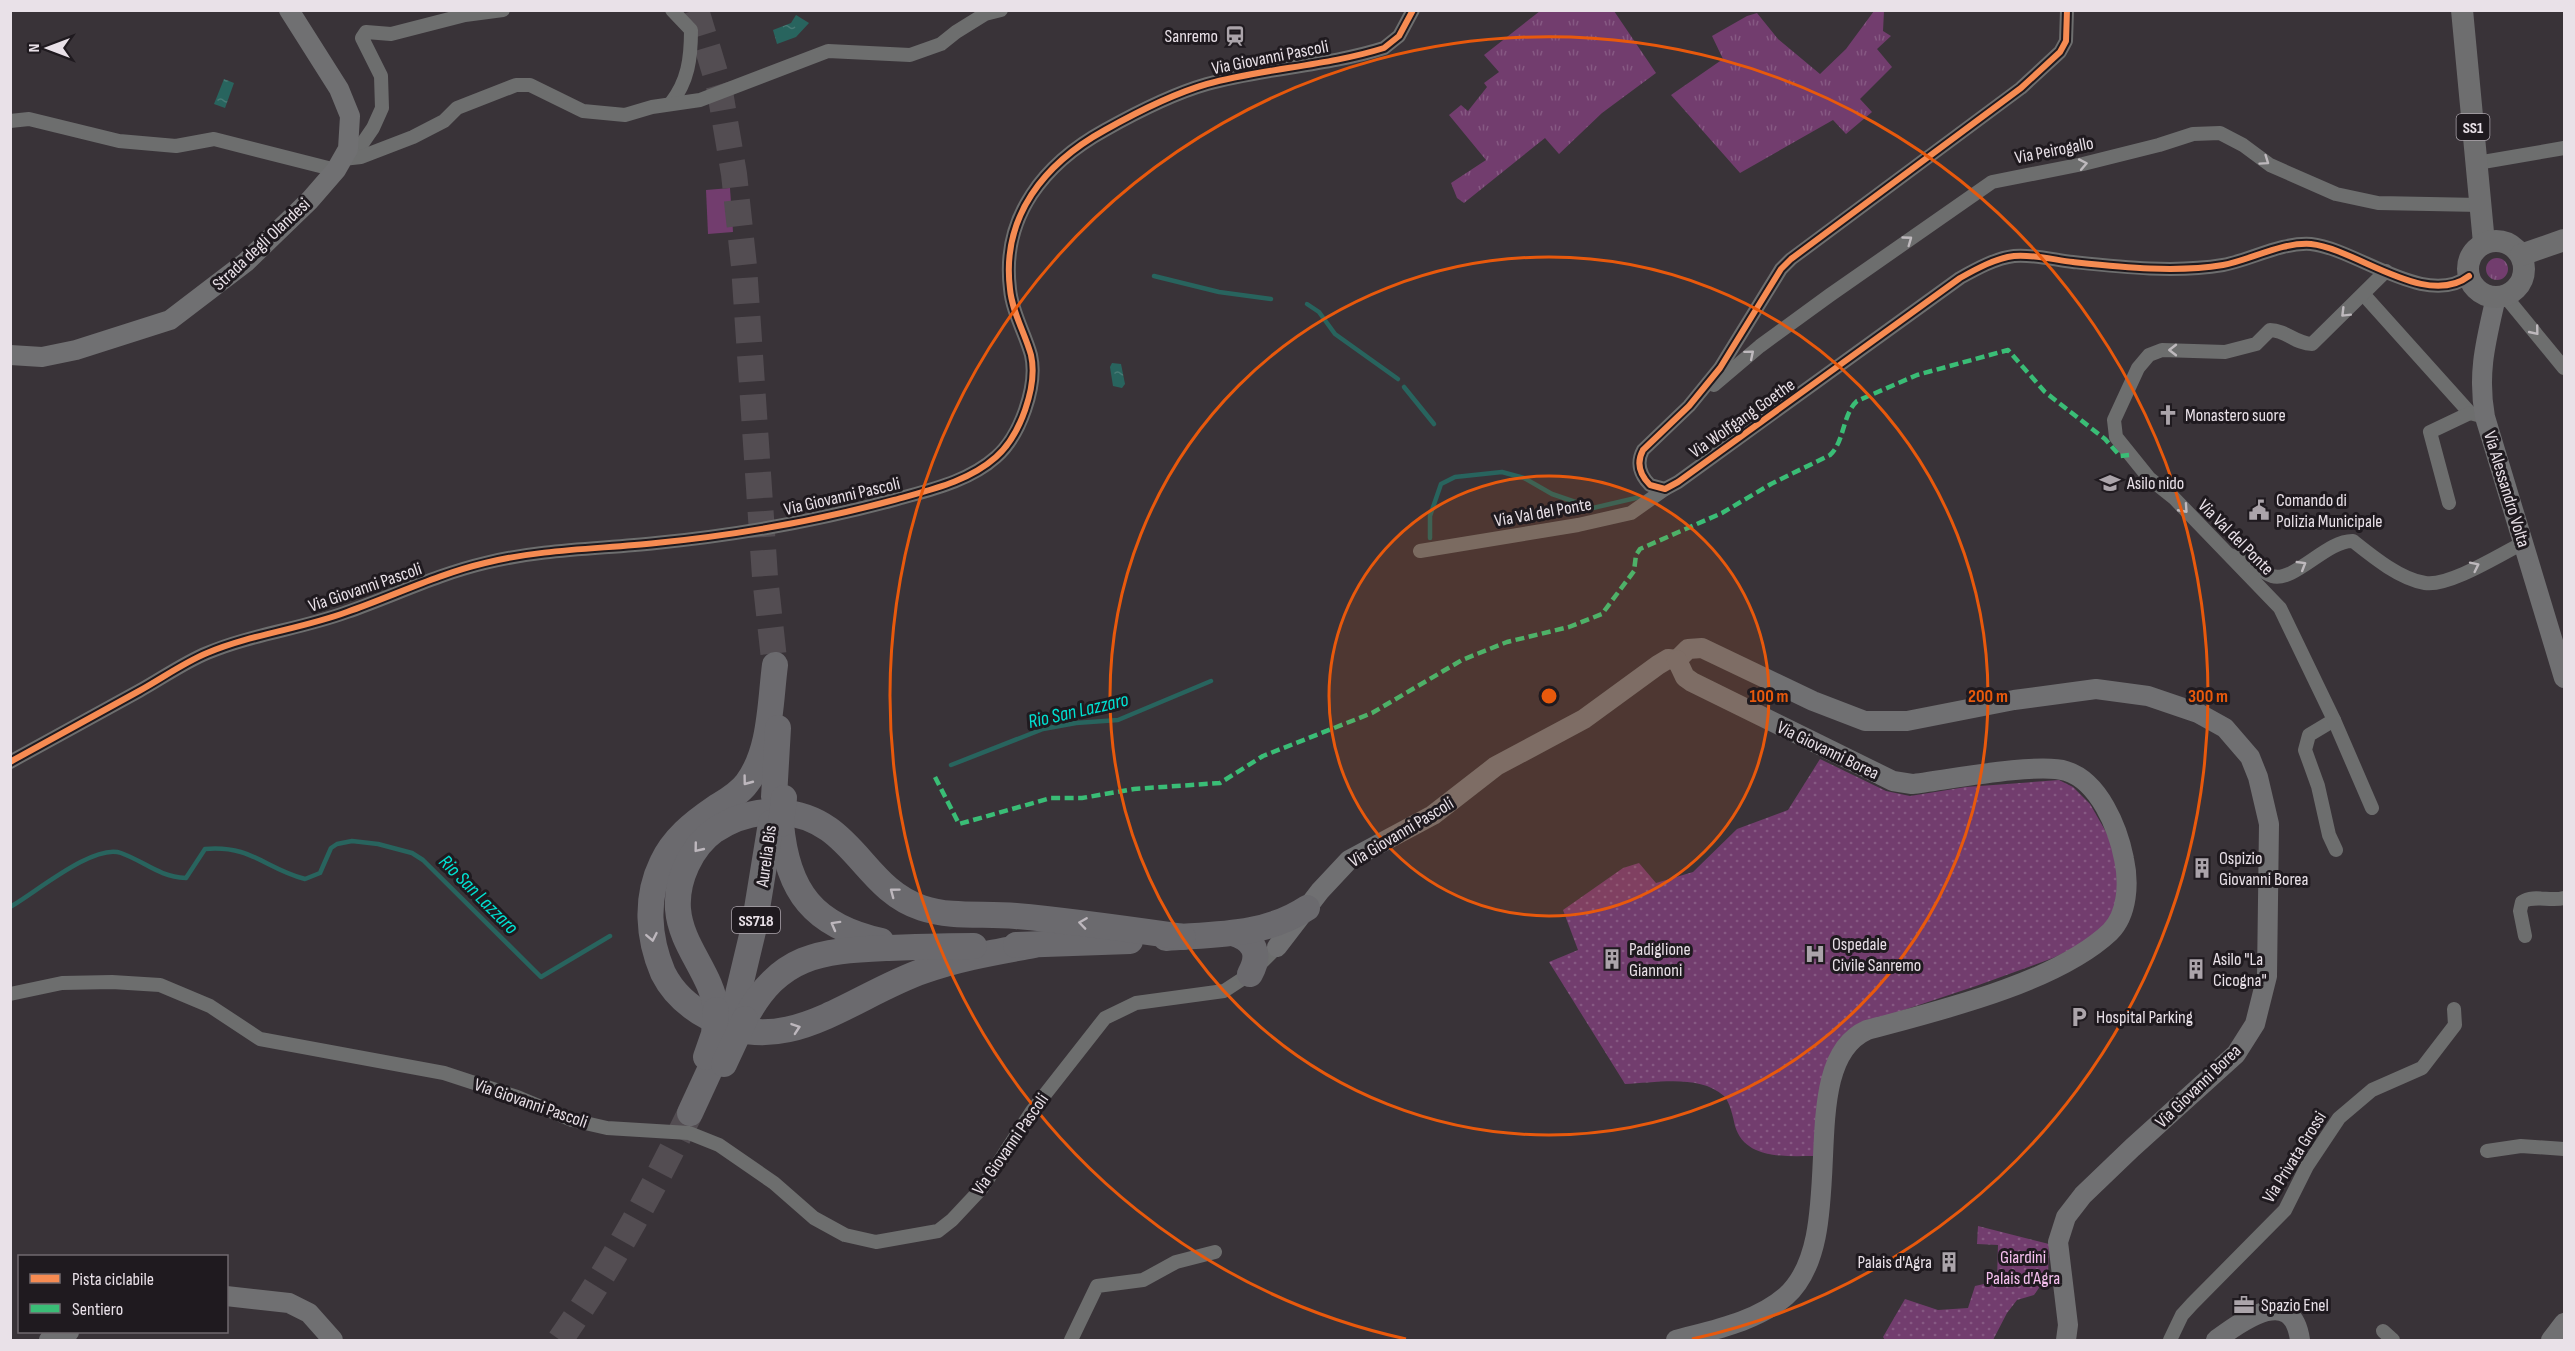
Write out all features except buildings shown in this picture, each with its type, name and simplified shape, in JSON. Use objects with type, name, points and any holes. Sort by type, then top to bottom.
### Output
[{"type":"highway","name":"Aurelia Bis","points":[[694,1104],[715,1061],[731,1015],[754,927],[776,824],[779,798],[775,662],[767,726],[756,767],[746,784],[688,828],[672,846],[661,864],[654,885],[650,905],[652,940],[658,960],[676,993],[705,1016],[732,1030],[746,1034],[771,1034],[804,1025],[922,971],[969,957],[1034,945]]},
{"type":"highway","points":[[1183,937],[1031,917],[947,915],[920,908],[886,886],[841,838],[819,822],[798,814],[757,812],[735,819],[712,832],[692,856],[680,889],[678,909],[684,937],[711,988],[731,1015],[759,995],[777,975],[814,955],[842,950],[1034,945],[1183,937],[1242,932],[1281,922],[1307,908]]},
{"type":"highway","points":[[776,824],[797,887],[817,913],[828,922],[854,934],[885,942],[953,946]]},
{"type":"highway","points":[[1242,932],[1277,946]]},
{"type":"highway","points":[[1242,932],[1255,949],[1255,963],[1250,974]]},
{"type":"main road","points":[[289,10],[339,89],[350,116],[342,159]]},
{"type":"main road","name":"SS1","points":[[2462,10],[2484,243]]},
{"type":"main road","name":"Strada degli Olandesi","points":[[10,355],[42,357],[76,350],[170,320],[246,262],[310,200],[342,159]]},
{"type":"main road","points":[[2521,255],[2565,240]]},
{"type":"main road","points":[[2501,241],[2516,249],[2521,255],[2524,269],[2521,282],[2501,296],[2482,293],[2469,276],[2468,268],[2473,253],[2484,243],[2501,241]]},
{"type":"main road","name":"Via Alessandro Volta","points":[[2501,296],[2481,362],[2481,394],[2478,415],[2523,543],[2565,678]]},
{"type":"main road","name":"Via Giovanni Borea","points":[[1676,1341],[1746,1319],[1779,1301],[1795,1285],[1809,1258],[1817,1233],[1826,1112],[1831,1084],[1843,1050],[1854,1037],[1867,1030],[2009,986],[2054,968],[2088,949],[2111,930],[2120,917],[2127,876],[2124,857],[2110,817],[2090,788],[2069,772],[2045,768],[1912,784],[1893,781],[1692,682],[1685,677],[1677,660],[1688,649],[1702,648],[1813,701],[1865,721],[1907,721],[2014,699],[2096,688],[2148,696],[2198,713],[2225,728],[2250,757],[2258,777],[2269,824],[2267,976],[2255,1024],[2236,1054],[2132,1148],[2083,1195],[2066,1217],[2058,1242],[2068,1325],[2066,1341]]},
{"type":"main road","name":"Via Giovanni Pascoli","points":[[1277,946],[1349,860],[1433,815],[1496,766],[1584,720],[1658,664],[1668,659],[1677,660]]},
{"type":"main road","points":[[228,1296],[289,1303],[309,1313],[333,1341]]},
{"type":"main road","points":[[2216,1341],[2244,1320],[2274,1310],[2281,1310],[2297,1325],[2300,1341]]},
{"type":"main road","points":[[2550,1341],[2565,1323]]},
{"type":"main road","points":[[50,1341],[67,1333]]},
{"type":"street","points":[[342,159],[363,144],[374,128],[382,108],[381,76],[362,38],[366,32],[391,34],[465,15],[503,10]]},
{"type":"street","points":[[671,104],[684,86],[691,55],[691,30],[672,10]]},
{"type":"street","points":[[10,121],[29,119],[119,141],[176,146],[214,139],[342,159],[361,157],[413,137],[444,121],[457,108],[480,97],[523,83],[583,111],[625,116],[671,104],[700,100],[828,51],[910,55],[941,44],[985,14],[1001,10]]},
{"type":"street","name":"Via Giovanni Pascoli","points":[[10,762],[205,654],[264,634],[332,618],[486,562],[657,543],[817,520],[931,490],[966,477],[999,456],[1018,426],[1028,400],[1033,381],[1031,357],[1010,290],[1010,268],[1019,217],[1031,193],[1053,167],[1071,151],[1102,132],[1196,88],[1384,48],[1399,36],[1413,10]]},
{"type":"street","name":"Via Wolfgang Goethe","points":[[2067,10],[2066,40],[2060,52],[2021,88],[1841,220],[1786,264],[1720,368],[1689,406],[1639,456],[1644,479],[1650,485],[1665,489],[1800,395],[1960,278],[1978,267],[2014,256],[2111,266],[2182,268],[2223,265],[2273,250],[2309,244],[2344,252],[2401,279],[2433,285],[2457,283],[2469,276]]},
{"type":"street","name":"Via Peirogallo","points":[[1689,406],[1760,346],[1830,295],[1958,204],[1992,182],[2001,179],[2083,164],[2193,134],[2220,133],[2243,145],[2270,165],[2336,194],[2378,203],[2480,205]]},
{"type":"street","points":[[2476,163],[2565,148]]},
{"type":"street","name":"Via Val del Ponte","points":[[2372,808],[2334,720],[2280,608],[2174,498],[2149,478],[2116,437],[2114,420],[2138,368],[2149,355],[2162,350],[2225,352],[2256,344],[2270,330],[2279,330],[2301,344],[2312,344],[2386,271]]},
{"type":"street","points":[[2364,295],[2478,415],[2430,432],[2449,503]]},
{"type":"street","points":[[2501,296],[2565,368]]},
{"type":"street","name":"Via Val del Ponte","points":[[1420,551],[1578,525],[1630,513],[1665,489]]},
{"type":"street","points":[[2230,555],[2247,559],[2273,576],[2284,576],[2338,544],[2353,541],[2398,571],[2426,583],[2445,581],[2523,543]]},
{"type":"street","points":[[2334,720],[2309,735],[2305,750],[2318,786],[2329,835],[2336,850]]},
{"type":"street","points":[[2525,936],[2520,911],[2522,902],[2531,898],[2552,901],[2565,898]]},
{"type":"street","name":"Via Giovanni Pascoli","points":[[10,994],[62,983],[112,982],[160,985],[210,1006],[260,1039],[444,1072],[516,1097],[572,1120],[607,1128],[689,1133],[719,1145],[774,1183],[814,1218],[845,1236],[876,1242],[938,1231],[952,1220],[982,1188],[1032,1112],[1104,1018],[1136,1003],[1224,991],[1250,974],[1277,946]]},
{"type":"street","name":"Via Privata Grossi","points":[[2170,1341],[2182,1315],[2285,1209],[2307,1166],[2339,1118],[2372,1090],[2422,1068],[2455,1025],[2454,1009]]},
{"type":"street","points":[[2487,1151],[2521,1146],[2565,1149]]},
{"type":"street","points":[[1071,1341],[1097,1286],[1143,1280],[1176,1262],[1215,1252]]},
{"type":"green space","points":[[1540,11],[1614,11],[1656,73],[1602,113],[1559,154],[1545,138],[1464,203],[1457,198],[1451,183],[1486,160],[1449,115],[1461,105],[1468,111],[1487,87],[1484,83],[1499,72],[1484,55]]},
{"type":"green space","points":[[1874,11],[1884,11],[1883,31],[1891,36],[1877,49],[1892,67],[1860,99],[1872,112],[1846,134],[1833,120],[1740,173],[1671,95],[1723,59],[1712,36],[1747,16],[1757,13],[1778,39],[1820,74],[1846,49]]},
{"type":"green space","points":[[730,188],[733,232],[708,234],[706,190]]},
{"type":"green space","points":[[2497,258],[2505,261],[2508,269],[2505,277],[2497,280],[2489,277],[2486,269],[2489,261]]},
{"type":"green space","name":"Ospedale Civile Sanremo","points":[[1820,759],[1886,791],[1910,796],[1966,787],[2059,780],[2073,787],[2090,804],[2109,837],[2120,871],[2113,917],[2094,938],[2053,958],[1862,1024],[1840,1040],[1814,1156],[1768,1154],[1748,1145],[1740,1137],[1726,1099],[1714,1089],[1677,1081],[1625,1084],[1549,962],[1578,950],[1563,910],[1623,868],[1639,863],[1656,883],[1693,872],[1737,829],[1788,810]]},
{"type":"green space","name":"Giardini Palais d'Agra","points":[[1978,1226],[2049,1244],[2048,1275],[2034,1295],[2017,1300],[2007,1313],[1993,1340],[1885,1340],[1883,1337],[1905,1299],[1938,1310],[1968,1308],[1975,1286],[1997,1281],[1998,1245],[1977,1244]]},
{"type":"water","points":[[796,15],[809,23],[796,37],[777,44],[773,30],[791,23]]},
{"type":"water","points":[[224,79],[234,83],[225,108],[214,104]]},
{"type":"water","points":[[1112,363],[1121,364],[1125,384],[1122,388],[1113,386],[1110,367]]},
{"type":"waterway","points":[[1154,276],[1219,292],[1271,299]]},
{"type":"waterway","points":[[1307,304],[1319,312],[1335,334],[1398,379]]},
{"type":"waterway","points":[[1404,387],[1434,424]]},
{"type":"waterway","name":"Rio San Lazzaro","points":[[1430,538],[1430,516],[1441,484],[1455,477],[1502,472],[1524,478],[1552,494],[1593,508],[1640,497]]},
{"type":"waterway","name":"Rio San Lazzaro","points":[[951,765],[1043,729],[1076,723],[1118,720],[1211,681]]},
{"type":"waterway","name":"Rio San Lazzaro","points":[[10,907],[81,862],[110,852],[121,853],[167,875],[186,878],[205,849],[235,850],[305,879],[320,873],[331,848],[337,844],[352,841],[378,844],[412,853],[423,860],[541,977],[610,936]]},
{"type":"tunnel","points":[[696,10],[719,86],[734,174],[744,266],[765,577],[774,659]]},
{"type":"tunnel","points":[[560,1340],[630,1229],[690,1113]]},
{"type":"marked path","points":[[935,777],[959,824],[1051,798],[1082,798],[1134,789],[1220,783],[1263,756],[1372,713],[1462,660],[1507,642],[1569,627],[1602,614],[1634,571],[1636,555],[1640,549],[1722,513],[1771,484],[1830,455],[1857,401],[1917,375],[2008,350],[2045,392],[2105,439],[2120,456],[2129,455]]},
{"type":"cycle path","points":[[10,762],[207,653],[241,641],[330,618],[467,568],[527,555],[686,540],[776,526],[894,500],[934,489],[973,473],[996,457],[1013,437],[1029,395],[1032,381],[1031,355],[1011,298],[1009,263],[1020,215],[1046,176],[1083,143],[1155,104],[1181,93],[1207,84],[1251,74],[1340,59],[1384,48],[1399,36],[1413,10]]},
{"type":"cycle path","points":[[2067,10],[2066,41],[2060,52],[2021,88],[1791,259],[1781,269],[1720,368],[1689,406],[1643,450],[1640,469],[1650,485],[1665,489],[1678,482],[1960,278],[1986,264],[2007,257],[2028,256],[2129,267],[2186,269],[2234,263],[2277,248],[2311,244],[2329,248],[2412,282],[2433,286],[2452,284],[2469,276]]},
{"type":"place","name":"Sanremo","points":[[1235,36]]},
{"type":"place","name":"Monastero suore","points":[[2168,415]]},
{"type":"place","name":"Asilo nido","points":[[2110,483]]},
{"type":"place","name":"Comando di Polizia Municipale","points":[[2259,510]]},
{"type":"place","name":"Ospizio Giovanni Borea","points":[[2202,868]]},
{"type":"place","name":"Ospedale Civile Sanremo","points":[[1815,954]]},
{"type":"place","name":"Padiglione Giannoni","points":[[1612,959]]},
{"type":"place","name":"Asilo \"La Cicogna\"","points":[[2196,969]]},
{"type":"place","name":"Hospital Parking","points":[[2079,1017]]},
{"type":"place","name":"Palais d'Agra","points":[[1949,1262]]},
{"type":"place","name":"Spazio Enel","points":[[2244,1305]]}]
